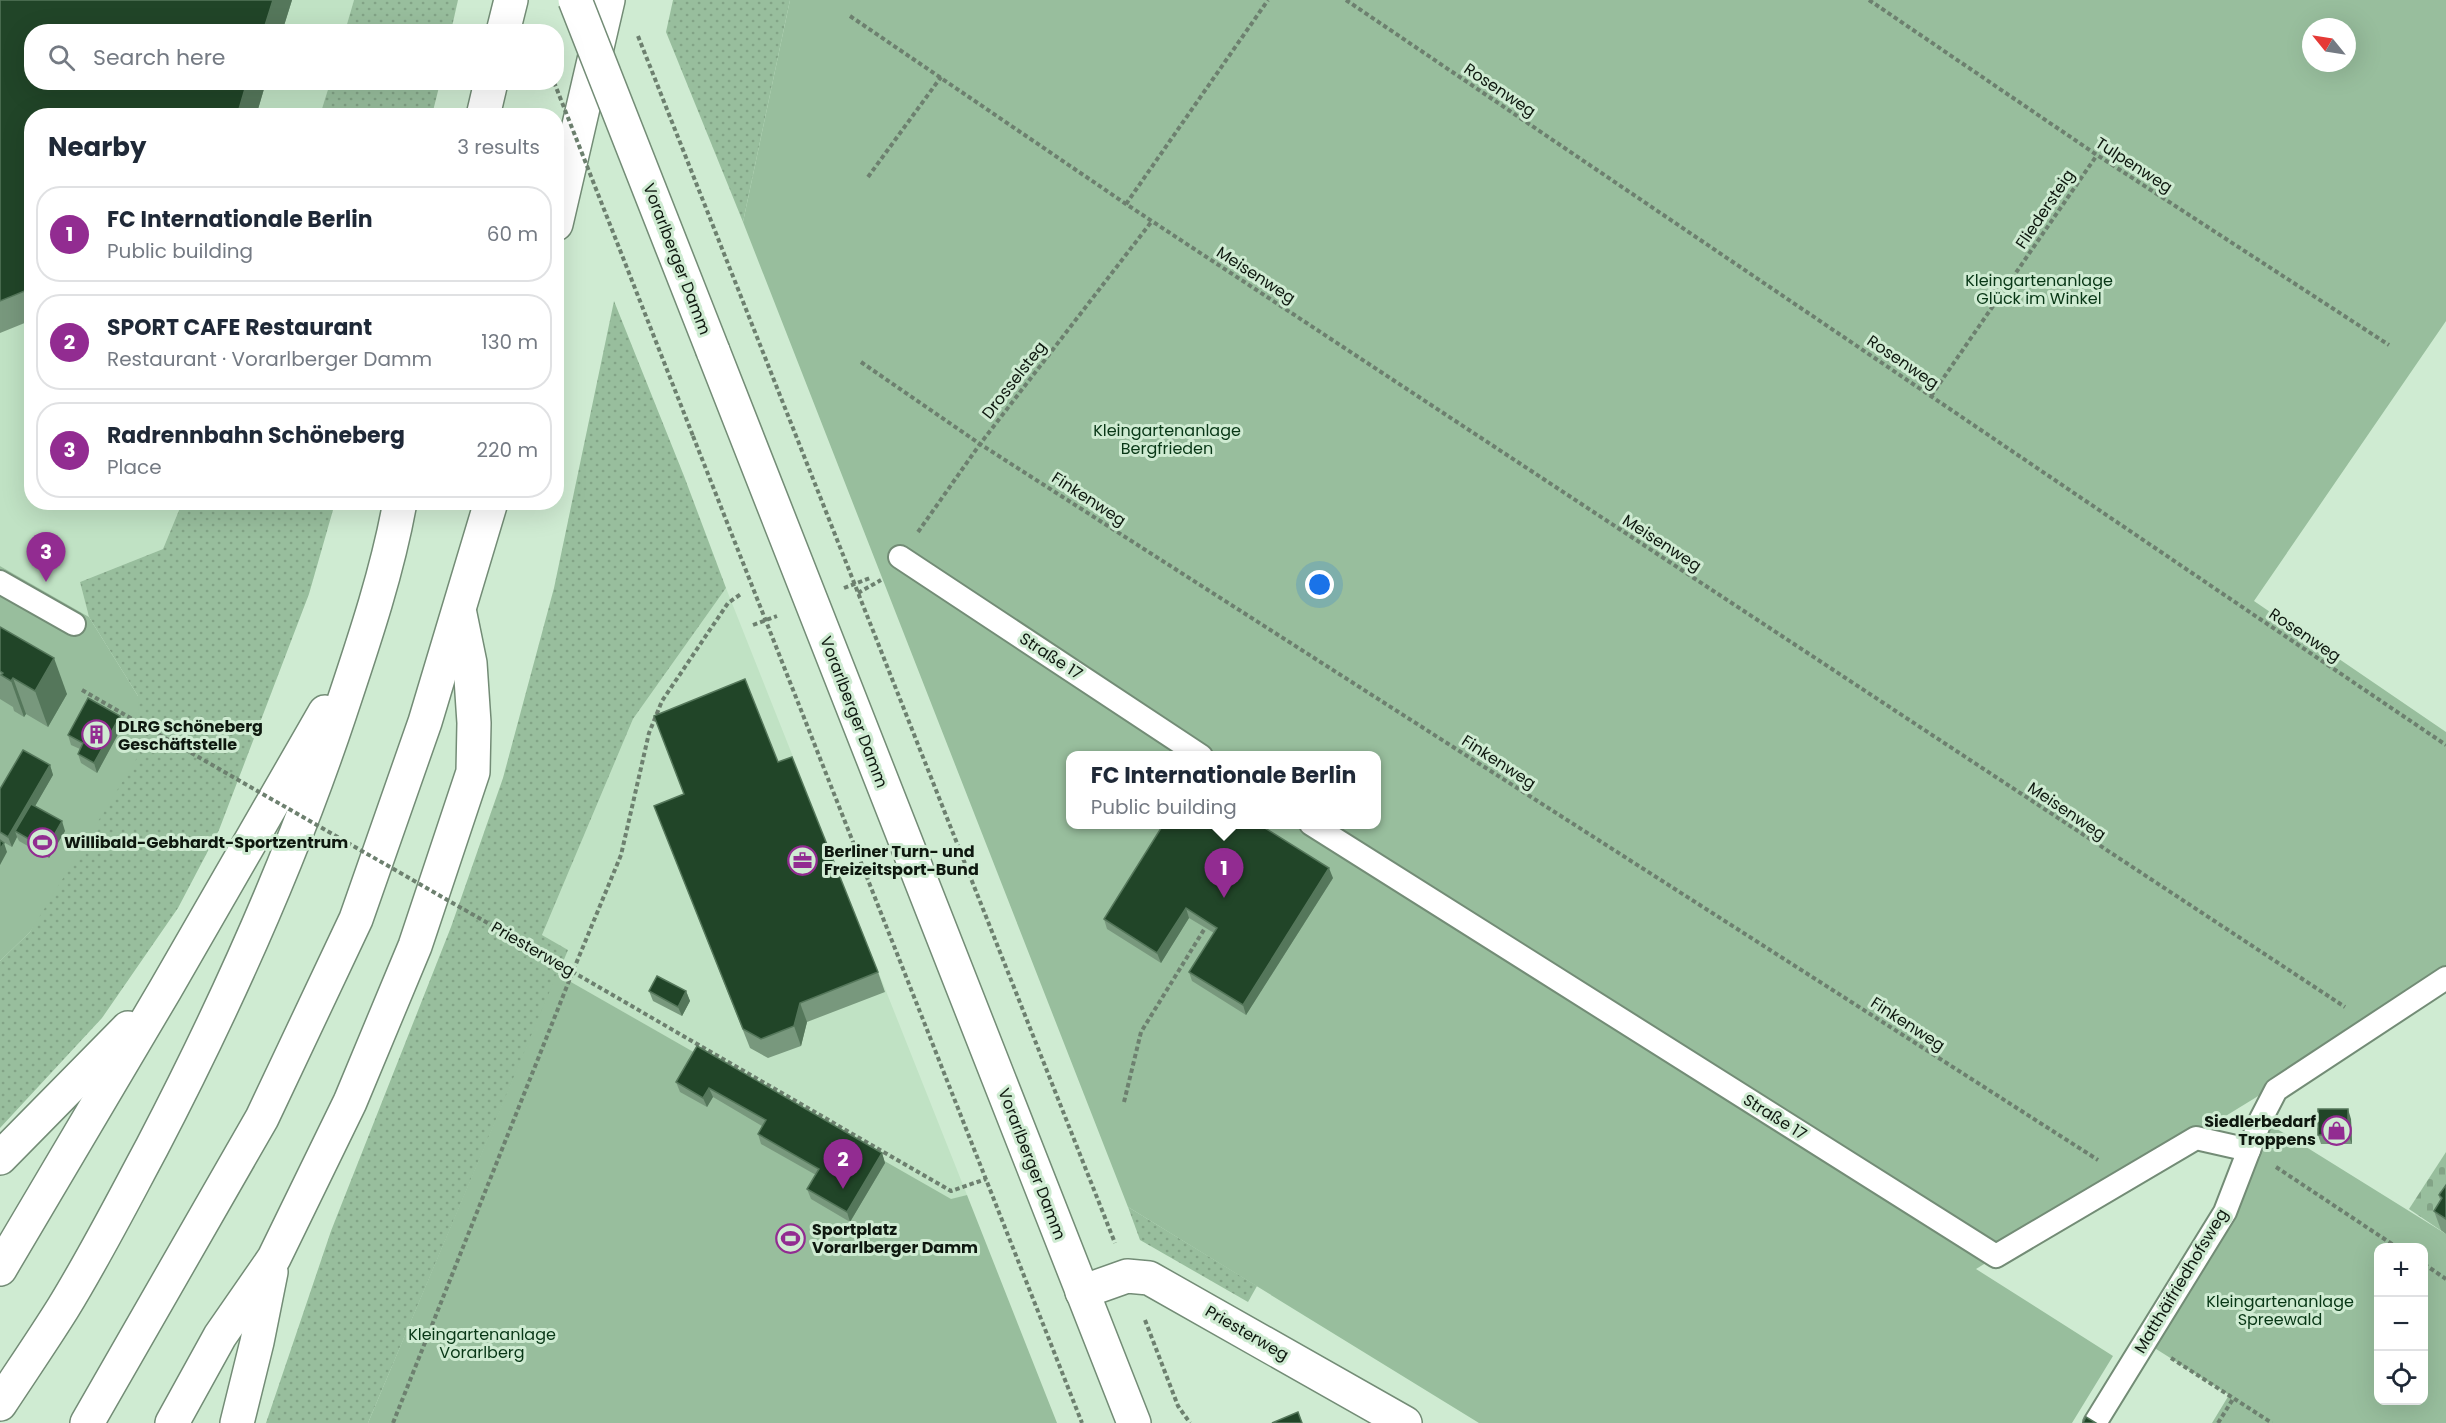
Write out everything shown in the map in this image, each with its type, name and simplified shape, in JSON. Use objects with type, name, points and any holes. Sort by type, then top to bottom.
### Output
[{"type":"main road","points":[[505,24],[511,0]]},
{"type":"main road","name":"Vorarlberger Damm","points":[[575,0],[1134,1423]]},
{"type":"main road","points":[[564,190],[608,0]]},
{"type":"main road","points":[[485,108],[489,90]]},
{"type":"main road","points":[[0,1404],[70,1296],[137,1175],[223,1007],[256,932],[317,778],[360,653],[399,510]]},
{"type":"main road","points":[[87,1423],[262,1118],[356,918],[425,722],[489,510]]},
{"type":"main road","points":[[171,1423],[220,1336],[273,1258],[350,1102],[415,946],[472,772],[474,723],[470,663],[459,609]]},
{"type":"main road","points":[[0,1269],[360,653]]},
{"type":"main road","points":[[0,1158],[165,990]]},
{"type":"main road","points":[[237,1423],[257,1342],[273,1258]]},
{"type":"main road","name":"Priesterweg","points":[[1082,1292],[1127,1276],[1149,1278],[1405,1423]]},
{"type":"lane","name":"Straße 17","points":[[900,557],[1193,751]]},
{"type":"lane","points":[[0,582],[74,624]]},
{"type":"lane","name":"Straße 17","points":[[1317,829],[1996,1256],[2196,1138],[2249,1150]]},
{"type":"lane","name":"Matthäifriedhofsweg","points":[[2095,1423],[2225,1212],[2276,1090],[2446,978]]},
{"type":"path","points":[[1126,204],[1268,0]]},
{"type":"path","name":"Rosenweg","points":[[1346,0],[2446,745]]},
{"type":"path","name":"Tulpenweg","points":[[1869,0],[2097,155],[2389,345]]},
{"type":"path","name":"Meisenweg","points":[[850,16],[1126,204],[2371,1027]]},
{"type":"path","points":[[637,33],[1102,1209]]},
{"type":"path","points":[[868,177],[941,77]]},
{"type":"path","points":[[557,90],[1082,1423]]},
{"type":"path","name":"Fliedersteig","points":[[1931,396],[2097,155]]},
{"type":"path","name":"Drosselsteg","points":[[900,557],[980,444],[1152,221]]},
{"type":"path","name":"Finkenweg","points":[[861,362],[980,444],[2126,1178]]},
{"type":"path","points":[[843,589],[870,578]]},
{"type":"path","points":[[858,593],[882,580]]},
{"type":"path","points":[[393,1423],[621,855],[649,733],[662,701],[728,603],[741,594]]},
{"type":"path","points":[[753,625],[778,616]]},
{"type":"path","name":"Priesterweg","points":[[82,690],[951,1191],[986,1179]]},
{"type":"path","points":[[1124,1102],[1141,1032],[1205,928]]},
{"type":"path","points":[[2249,1150],[2390,1243]]},
{"type":"path","points":[[2428,1267],[2446,1279]]},
{"type":"path","points":[[1037,1311],[1043,1308]]},
{"type":"path","points":[[2145,1341],[2272,1423]]},
{"type":"path","points":[[2218,1423],[2234,1399]]},
{"type":"path","points":[[1178,1406],[1190,1423]]},
{"type":"shaded area","points":[[0,0],[354,0],[347,24],[24,24],[24,90],[328,90],[322,108],[24,108],[24,510],[179,510],[163,549],[80,582],[89,617],[0,566]]},
{"type":"shaded area","points":[[726,588],[967,1195],[951,1200],[557,974],[567,950],[542,935],[633,719]]},
{"type":"green space","points":[[354,0],[458,0],[453,24],[347,24]]},
{"type":"green space","points":[[673,0],[790,0],[743,222],[666,32]]},
{"type":"green space","points":[[790,0],[2446,0],[2446,321],[2254,601],[2446,732],[2446,978],[2371,1027],[1976,1269],[2113,1356],[2072,1423],[1479,1423],[1128,1207],[743,222]]},
{"type":"green space","points":[[328,90],[438,90],[434,108],[322,108]]},
{"type":"green space","points":[[614,301],[726,588],[633,719],[542,935],[568,950],[368,1423],[266,1423],[331,1231],[451,927],[503,778],[554,588]]},
{"type":"green space","points":[[179,510],[333,510],[309,594],[219,830],[178,908],[102,1018],[0,1128],[0,961],[30,932],[138,696],[89,617],[80,582],[163,549]]},
{"type":"green space","name":"Willibald-Gebhardt-Sportzentrum","points":[[0,566],[89,617],[138,696],[140,753],[30,932],[0,961]]},
{"type":"green space","name":"Sportplatz Vorarlberger Damm","points":[[557,974],[951,1199],[967,1195],[1057,1423],[368,1423]]},
{"type":"green space","name":"Kleingartenanlage Spreewald","points":[[2261,1119],[2446,1234],[2446,1423],[2212,1423],[2229,1395],[2145,1342]]},
{"type":"green space","points":[[2446,1152],[2446,1234],[2409,1209]]},
{"type":"green space","points":[[1128,1207],[1257,1286],[1248,1302],[1140,1240]]},
{"type":"building","points":[[0,0],[273,0],[266,24],[24,24],[24,90],[245,90],[239,108],[24,108],[24,291],[0,301]]},
{"type":"building","points":[[0,627],[54,658],[35,691],[13,678],[11,681],[1,675],[3,673],[0,671]]},
{"type":"building","points":[[745,679],[778,762],[792,757],[878,972],[800,1003],[794,1026],[761,1039],[743,1029],[654,806],[684,794],[654,716]]},
{"type":"building","name":"DLRG Schöneberg Geschäftstelle","points":[[88,698],[120,716],[94,763],[78,754],[83,743],[68,735]]},
{"type":"building","points":[[23,750],[50,765],[8,837],[0,832],[0,789]]},
{"type":"building","points":[[31,804],[62,821],[46,849],[15,831]]},
{"type":"building","points":[[1160,829],[1266,829],[1329,868],[1243,1005],[1189,972],[1217,928],[1186,908],[1157,953],[1104,919]]},
{"type":"building","points":[[657,976],[686,991],[678,1007],[649,991]]},
{"type":"building","points":[[697,1046],[882,1153],[847,1212],[807,1189],[819,1169],[758,1134],[766,1120],[709,1088],[703,1098],[676,1082]]},
{"type":"building","points":[[2318,1109],[2348,1109],[2348,1135],[2318,1135]]},
{"type":"building","points":[[2446,1185],[2446,1219],[2434,1211],[2442,1198],[2439,1195]]},
{"type":"building","points":[[1298,1412],[1302,1423],[1272,1423]]},
{"type":"building","points":[[2086,1417],[2096,1423],[2083,1423]]},
{"type":"place","name":"Radrennbahn Schöneberg","points":[[46,582]]},
{"type":"place","name":"DLRG Schöneberg Geschäftstelle","points":[[97,735]]},
{"type":"place","name":"Willibald-Gebhardt-Sportzentrum","points":[[43,842]]},
{"type":"place","name":"Berliner Turn- und Freizeitsport-Bund","points":[[803,860]]},
{"type":"place","name":"FC Internationale Berlin","points":[[1224,898]]},
{"type":"place","name":"Siedlerbedarf Troppens","points":[[2337,1130]]},
{"type":"place","name":"SPORT CAFE Restaurant","points":[[843,1189]]},
{"type":"place","name":"Sportplatz Vorarlberger Damm","points":[[791,1238]]},
{"type":"park label","name":"Kleingartenanlage Glück im Winkel","points":[[2039,289]]},
{"type":"park label","name":"Kleingartenanlage Bergfrieden","points":[[1167,439]]},
{"type":"park label","name":"Kleingartenanlage Vorarlberg","points":[[482,1343]]}]
